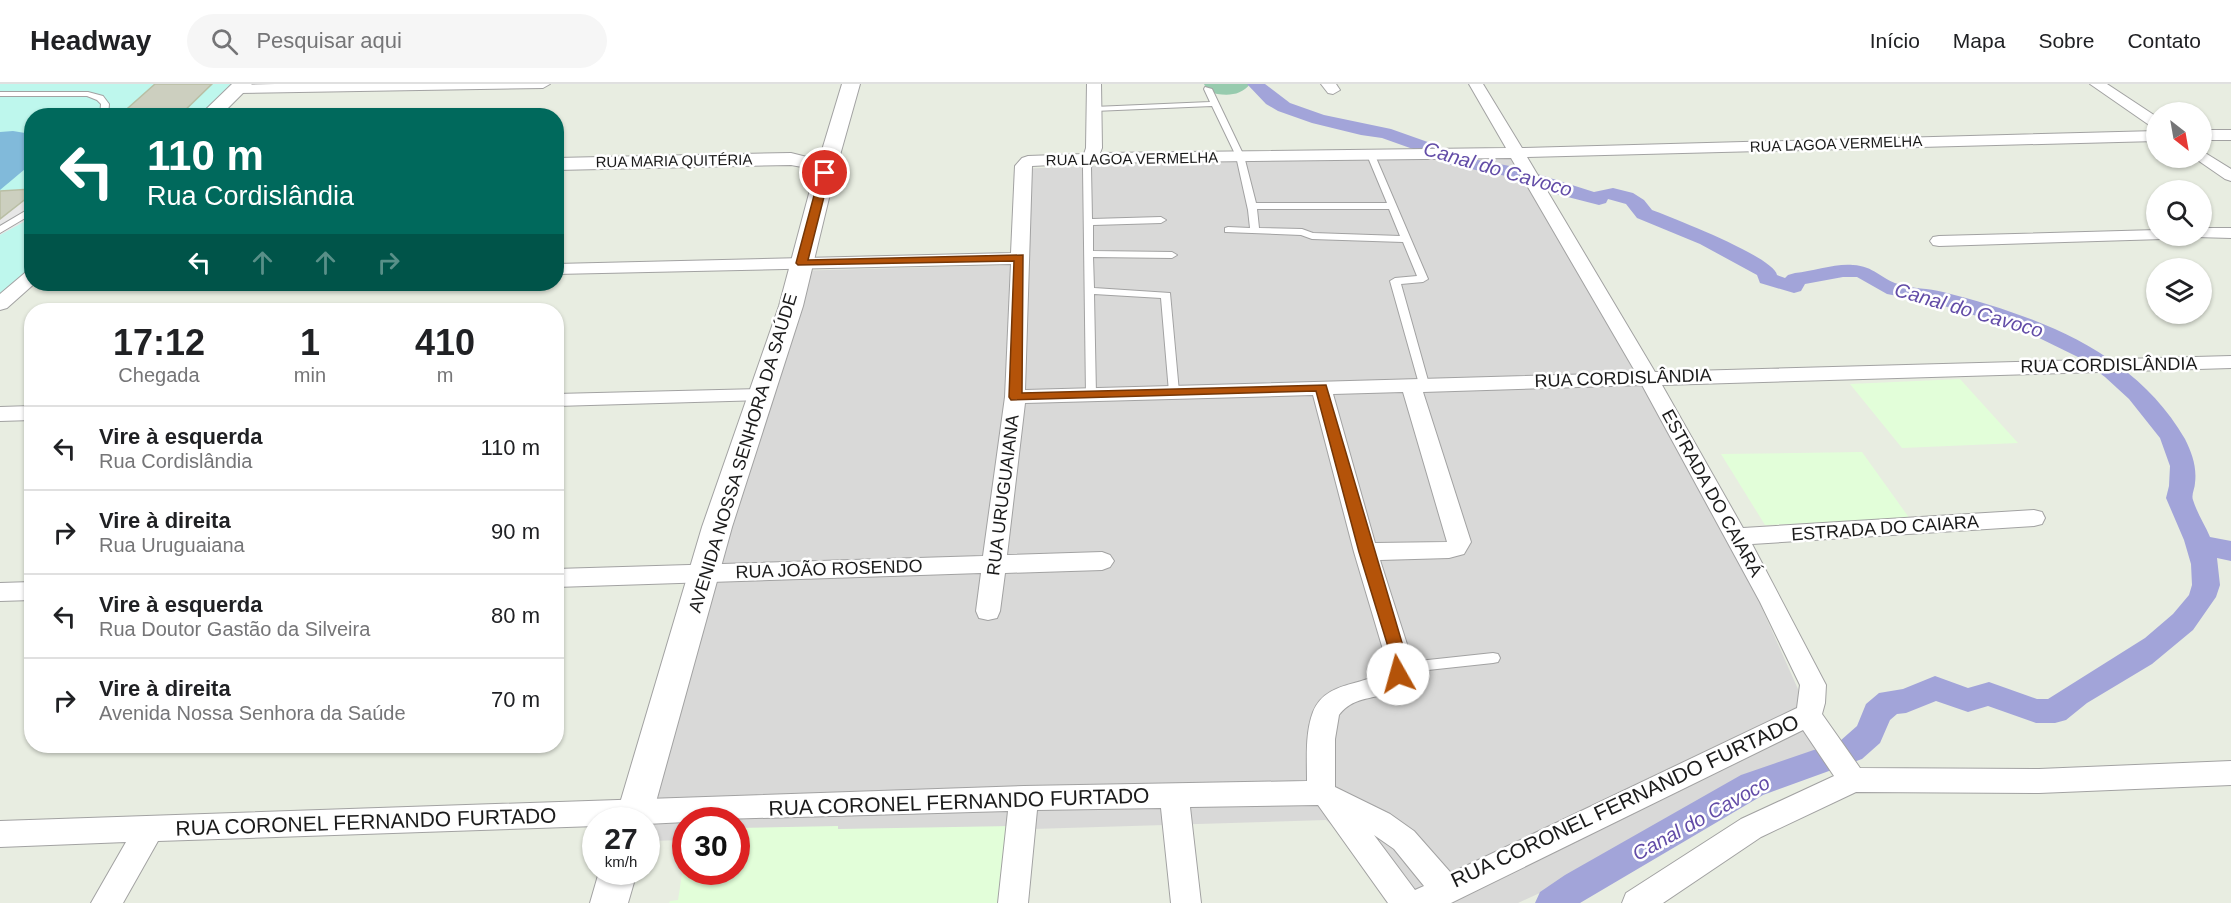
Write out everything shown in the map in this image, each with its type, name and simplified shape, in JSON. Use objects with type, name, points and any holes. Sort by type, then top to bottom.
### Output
[{"type":"street","points":[[217,108],[240,86],[543,84]]},
{"type":"street","name":"AVENIDA NOSSA SENHORA DA SAÚDE","points":[[637,807],[704,574],[790,306],[825,173],[852,84]]},
{"type":"street","points":[[1090,158],[1094,148],[1094,84]]},
{"type":"street","name":"ESTRADA DO CAIARÁ","points":[[1476,84],[1648,377],[1736,537],[1813,685],[1812,720]]},
{"type":"street","points":[[2097,84],[2146,117]]},
{"type":"street","points":[[2212,135],[2231,135]]},
{"type":"street","name":"RUA LAGOA VERMELHA","points":[[1024,163],[1090,158],[1516,153],[2146,136]]},
{"type":"street","name":"RUA MARIA QUITÉRIA","points":[[564,164],[791,159],[815,153],[833,145]]},
{"type":"street","name":"RUA MARIA QUITÉRIA","points":[[791,159],[809,163],[825,173]]},
{"type":"street","name":"RUA URUGUAIANA","points":[[988,611],[996,563],[1015,397],[1024,163]]},
{"type":"street","points":[[2212,163],[2231,176]]},
{"type":"street","points":[[2212,234],[2231,233]]},
{"type":"street","points":[[1939,241],[2146,235]]},
{"type":"street","points":[[564,269],[1020,258]]},
{"type":"street","points":[[0,304],[24,284]]},
{"type":"street","name":"RUA CORDISLÂNDIA","points":[[1015,397],[2231,362]]},
{"type":"street","points":[[1366,552],[1449,550],[1456,548],[1459,542],[1418,384]]},
{"type":"street","points":[[1321,387],[1366,552],[1400,663],[1398,674],[1391,681],[1336,700],[1328,709],[1323,724],[1327,797],[1427,899]]},
{"type":"street","points":[[564,400],[760,395]]},
{"type":"street","points":[[0,414],[24,413]]},
{"type":"street","name":"ESTRADA DO CAIARA","points":[[1736,537],[2034,518]]},
{"type":"street","name":"RUA JOÃO ROSENDO","points":[[564,578],[1102,561]]},
{"type":"street","points":[[0,592],[24,591]]},
{"type":"street","points":[[1812,720],[1850,775]]},
{"type":"street","name":"RUA CORONEL FERNANDO FURTADO","points":[[660,815],[1024,798],[1174,795],[1327,797],[1380,823],[1404,840],[1427,899],[1812,720]]},
{"type":"street","points":[[1637,903],[1751,828],[1850,775],[2039,781],[2231,772]]},
{"type":"street","points":[[1174,795],[1186,903]]},
{"type":"street","points":[[1012,903],[1024,798]]},
{"type":"street","name":"RUA CORONEL FERNANDO FURTADO","points":[[0,834],[582,817]]},
{"type":"street","points":[[106,903],[150,829]]},
{"type":"street","points":[[609,903],[614,885]]},
{"type":"lane","points":[[1208,89],[1240,156],[1252,206],[1255,231]]},
{"type":"lane","points":[[0,94],[88,94],[100,98],[105,104],[105,108]]},
{"type":"lane","points":[[1094,110],[1214,104]]},
{"type":"lane","points":[[1371,154],[1423,279],[1395,281],[1418,384]]},
{"type":"lane","points":[[1090,158],[1087,168],[1091,395]]},
{"type":"lane","points":[[1252,206],[1391,206]]},
{"type":"lane","points":[[0,230],[24,215]]},
{"type":"lane","points":[[1088,222],[1161,220]]},
{"type":"lane","points":[[1228,230],[1302,232],[1312,237],[1404,238]]},
{"type":"lane","points":[[1088,254],[1172,255]]},
{"type":"lane","points":[[1089,291],[1166,295],[1174,392]]},
{"type":"lane","points":[[1400,668],[1493,658]]},
{"type":"shaded area","points":[[0,84],[237,84],[210,108],[24,108],[24,276],[0,298]]},
{"type":"shaded area","points":[[1204,84],[1250,84],[1237,93],[1226,95],[1208,92]]},
{"type":"shaded area","points":[[0,132],[24,133],[24,170],[0,190]]},
{"type":"shaded area","points":[[1514,159],[1740,559],[1814,725],[1815,767],[1518,903],[1416,903],[1326,820],[750,838],[750,807],[672,807],[672,840],[660,841],[660,807],[638,807],[790,271],[1011,265],[1014,169],[1218,161]]},
{"type":"shaded area","points":[[24,200],[24,222],[0,235],[0,219]]},
{"type":"shaded area","points":[[1960,379],[2018,443],[1902,448],[1850,384]]},
{"type":"shaded area","points":[[1862,452],[1910,519],[1765,525],[1721,454]]},
{"type":"shaded area","points":[[838,826],[838,829],[1012,826],[1011,903],[669,903],[678,900],[680,885],[750,885],[750,828]]},
{"type":"building","points":[[155,84],[212,84],[187,108],[128,108]]},
{"type":"building","points":[[24,190],[24,200],[0,219],[0,191]]},
{"type":"waterway","name":"Canal do Cavoco","points":[[1255,84],[1272,100],[1284,107],[1318,119],[1361,130],[1385,133],[1433,150],[1452,160],[1508,171],[1548,182],[1563,190],[1599,199],[1601,195],[1607,194],[1626,197],[1638,204],[1644,214],[1707,240],[1752,263],[1767,272],[1767,279],[1794,287],[1795,279],[1843,271],[1862,272],[1894,290],[1937,297],[2030,326],[2060,338],[2113,372],[2137,393],[2159,419],[2177,447],[2183,466],[2179,498],[2202,552],[2206,585],[2202,597],[2183,622],[2141,656],[2077,694],[2055,711],[2036,711],[1989,694],[1968,700],[1935,688],[1906,701],[1890,702],[1877,713],[1869,734],[1851,750],[1752,785],[1577,886],[1552,903]]},
{"type":"waterway","points":[[2200,545],[2231,551]]},
{"type":"route","points":[[825,173],[801,263],[1020,258],[1015,397],[1321,387],[1366,552],[1400,663],[1398,674]]}]
